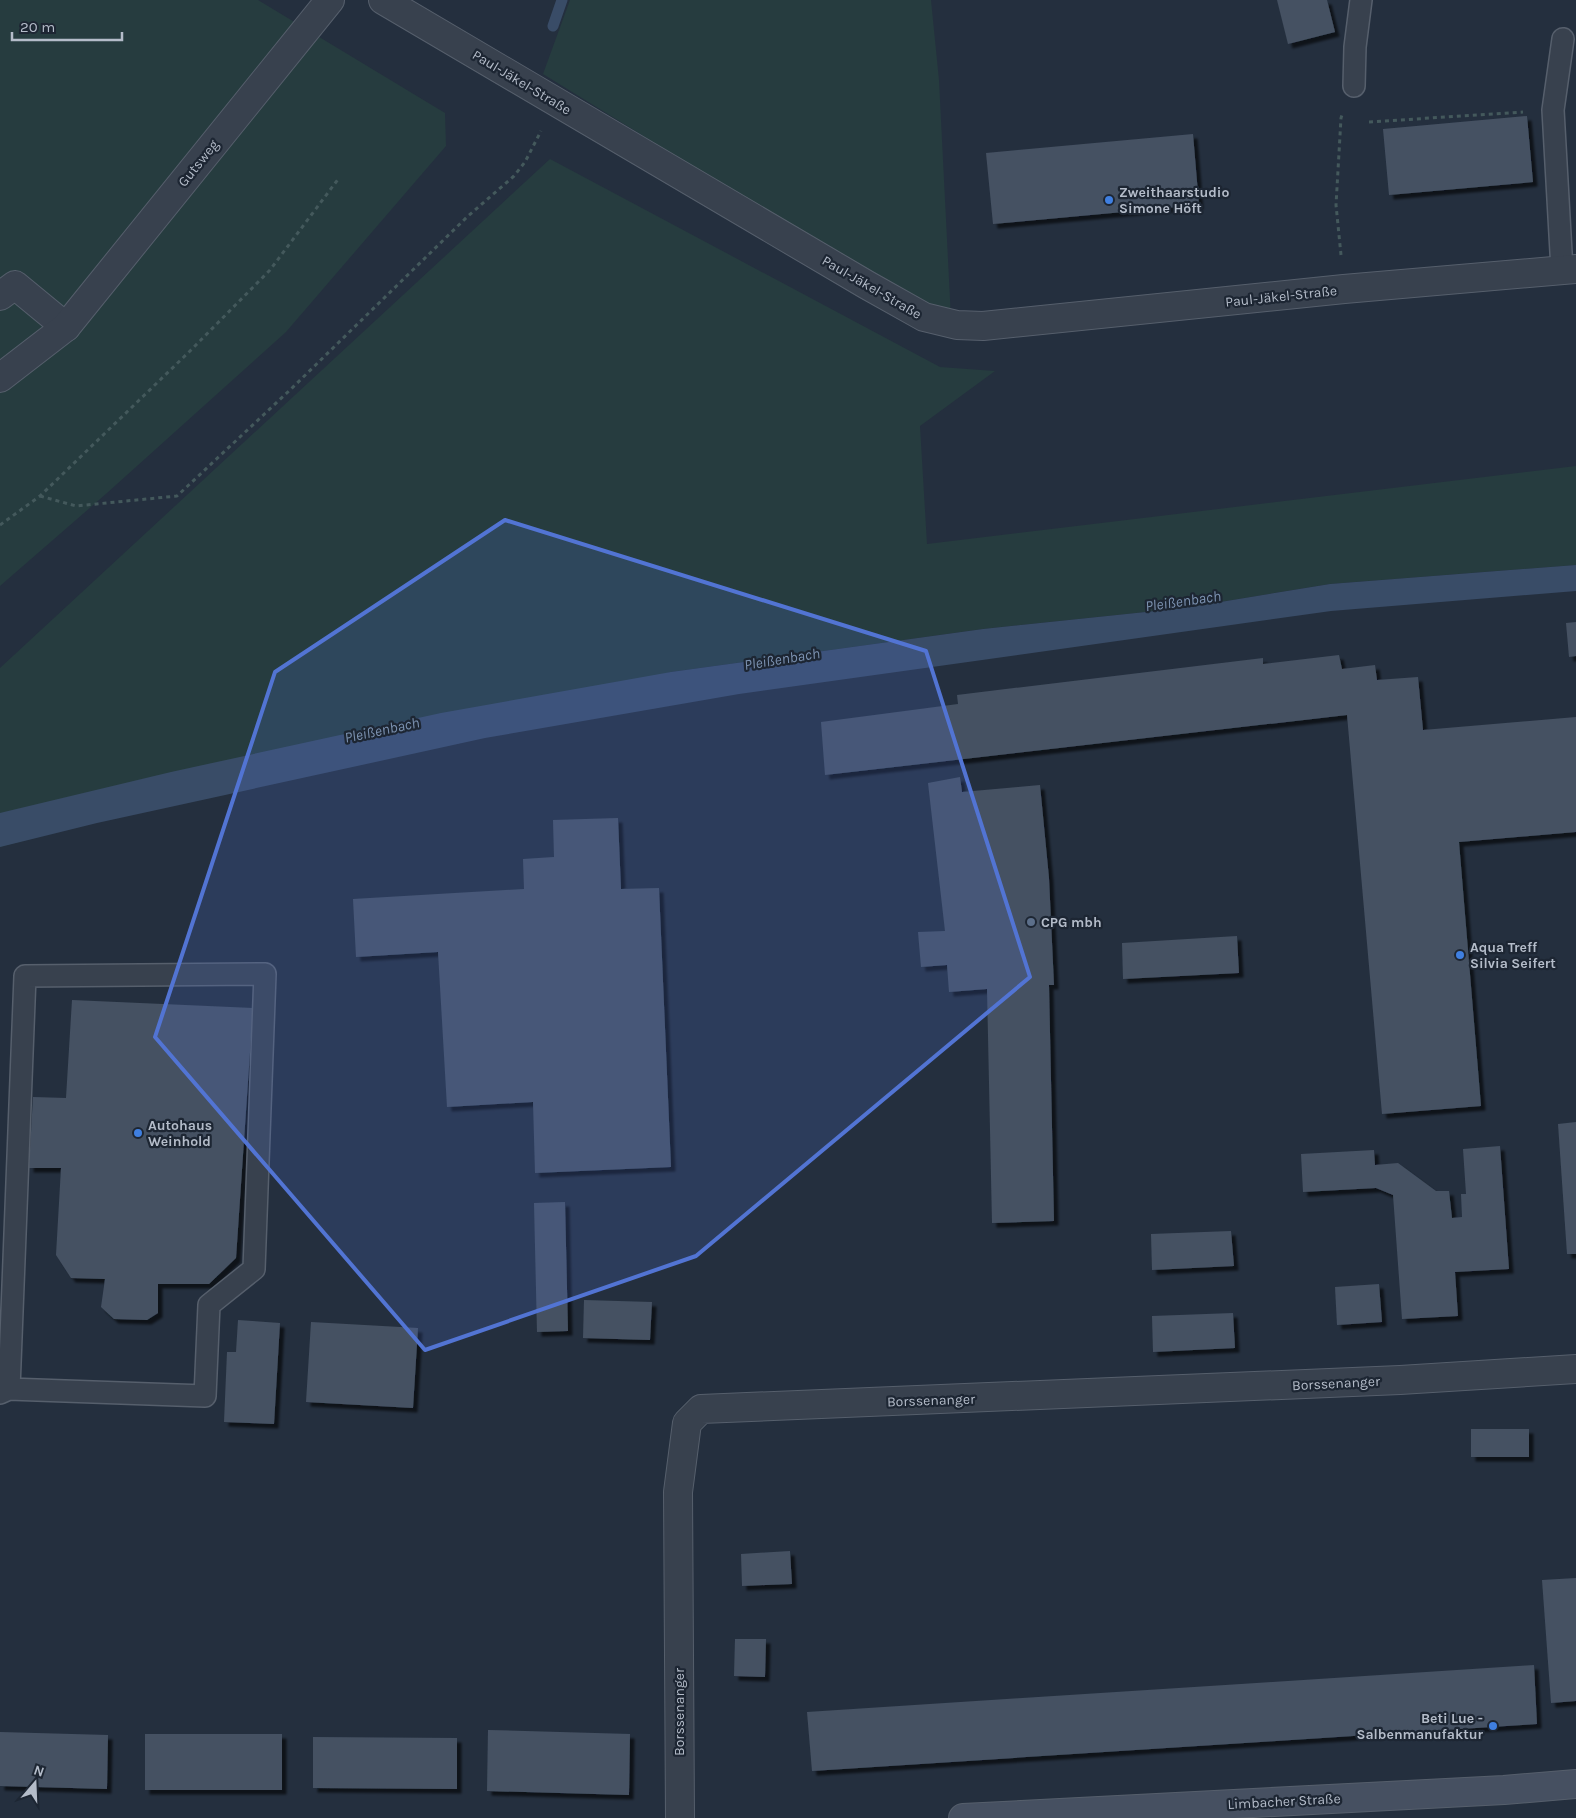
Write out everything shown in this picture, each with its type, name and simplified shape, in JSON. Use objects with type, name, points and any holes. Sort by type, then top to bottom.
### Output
[{"type":"main road","name":"Limbacher Straße","points":[[963,1818],[1504,1790],[1576,1784]]},
{"type":"street","name":"Gutsweg","points":[[0,378],[66,327],[330,0]]},
{"type":"street","name":"Paul-Jäkel-Straße","points":[[383,0],[916,313],[924,317],[957,325],[983,326],[1344,289],[1569,269]]},
{"type":"street","points":[[0,296],[15,285],[66,327]]},
{"type":"street","name":"Borssenanger","points":[[680,1818],[678,1492],[687,1423],[701,1409],[1400,1380],[1576,1369]]},
{"type":"lane","points":[[1354,86],[1355,47],[1361,0]]},
{"type":"lane","points":[[1563,39],[1553,110],[1569,269]]},
{"type":"lane","points":[[265,974],[254,1269],[208,1305],[205,1396],[4,1391],[24,976],[265,974]]},
{"type":"path","points":[[1339,240],[1336,205],[1341,118],[1354,86]]},
{"type":"path","points":[[40,496],[76,506],[178,496],[468,217],[514,176],[525,162],[556,102]]},
{"type":"path","points":[[1369,122],[1553,110]]},
{"type":"path","points":[[0,525],[40,496],[190,351],[270,270],[339,178]]},
{"type":"highlighted area","points":[[505,520],[926,651],[1030,977],[696,1256],[425,1350],[155,1037],[275,672]]},
{"type":"green space","points":[[0,0],[258,0],[445,113],[446,146],[286,332],[107,493],[0,586]]},
{"type":"green space","points":[[570,0],[931,0],[939,80],[951,319],[875,279],[543,74]]},
{"type":"green space","points":[[550,159],[940,367],[995,371],[920,426],[927,544],[1576,466],[1576,565],[1330,584],[1184,608],[983,629],[671,672],[0,847],[0,668]]},
{"type":"water","name":"Pleißenbach","points":[[1576,565],[1576,591],[1331,611],[739,694],[485,738],[97,823],[0,847],[0,813],[171,772],[441,713],[671,672],[983,629],[1184,608],[1330,584]]},
{"type":"building","points":[[1277,0],[1327,0],[1335,32],[1288,44]]},
{"type":"building","points":[[1527,116],[1533,182],[1389,195],[1383,129]]},
{"type":"building","points":[[1193,134],[1199,205],[993,224],[986,153]]},
{"type":"building","points":[[1576,622],[1576,656],[1569,657],[1566,623]]},
{"type":"building","points":[[1339,655],[1342,669],[1375,665],[1377,680],[1418,677],[1423,730],[1576,717],[1576,832],[1459,842],[1481,1106],[1382,1114],[1347,715],[825,775],[821,722],[958,704],[957,695],[1263,658],[1263,664]]},
{"type":"building","points":[[960,777],[962,792],[1040,785],[1049,878],[1054,985],[1049,985],[1054,1221],[992,1223],[987,989],[949,992],[947,965],[921,967],[918,932],[945,931],[928,783]]},
{"type":"building","points":[[618,818],[621,889],[659,888],[671,1167],[535,1173],[533,1102],[447,1107],[438,952],[356,957],[353,899],[524,889],[523,859],[554,857],[553,820]]},
{"type":"building","points":[[1237,936],[1239,973],[1123,979],[1122,943]]},
{"type":"building","name":"Autohaus Weinhold","points":[[72,1000],[253,1008],[236,1258],[209,1284],[158,1284],[158,1313],[147,1320],[114,1319],[101,1307],[105,1279],[71,1278],[56,1255],[61,1168],[29,1168],[33,1097],[66,1098]]},
{"type":"building","points":[[1576,1122],[1576,1254],[1567,1254],[1558,1124]]},
{"type":"building","points":[[1500,1146],[1509,1269],[1455,1272],[1458,1316],[1402,1319],[1393,1195],[1376,1188],[1303,1192],[1301,1154],[1374,1150],[1375,1165],[1398,1163],[1436,1191],[1449,1191],[1452,1218],[1462,1217],[1461,1194],[1466,1194],[1463,1149]]},
{"type":"building","points":[[565,1202],[568,1331],[537,1332],[534,1203]]},
{"type":"building","points":[[1231,1231],[1234,1266],[1152,1270],[1151,1234]]},
{"type":"building","points":[[1379,1284],[1382,1322],[1337,1325],[1335,1287]]},
{"type":"building","points":[[584,1300],[652,1302],[650,1340],[583,1338]]},
{"type":"building","points":[[1233,1313],[1235,1348],[1153,1352],[1152,1316]]},
{"type":"building","points":[[238,1320],[280,1323],[274,1424],[224,1422],[227,1352],[236,1352]]},
{"type":"building","points":[[311,1322],[418,1328],[413,1408],[306,1402]]},
{"type":"building","points":[[1471,1429],[1529,1429],[1529,1457],[1471,1457]]},
{"type":"building","points":[[790,1551],[792,1584],[742,1586],[741,1554]]},
{"type":"building","points":[[1576,1578],[1576,1701],[1551,1703],[1542,1580]]},
{"type":"building","points":[[735,1639],[766,1639],[765,1677],[734,1676]]},
{"type":"building","points":[[1534,1665],[1537,1724],[812,1771],[807,1712]]},
{"type":"building","points":[[488,1730],[630,1734],[629,1795],[487,1791]]},
{"type":"building","points":[[0,1732],[108,1735],[107,1789],[0,1786]]},
{"type":"building","points":[[145,1734],[282,1734],[282,1790],[145,1790]]},
{"type":"building","points":[[313,1737],[457,1738],[457,1789],[313,1788]]},
{"type":"waterway","points":[[553,26],[562,0]]},
{"type":"place","name":"Zweithaarstudio Simone Höft","points":[[1109,200]]},
{"type":"place","name":"CPG mbh","points":[[1031,922]]},
{"type":"place","name":"Aqua Treff Silvia Seifert","points":[[1460,955]]},
{"type":"place","name":"Autohaus Weinhold","points":[[138,1133]]},
{"type":"place","name":"Beti Lue - Salbenmanufaktur","points":[[1493,1726]]}]
